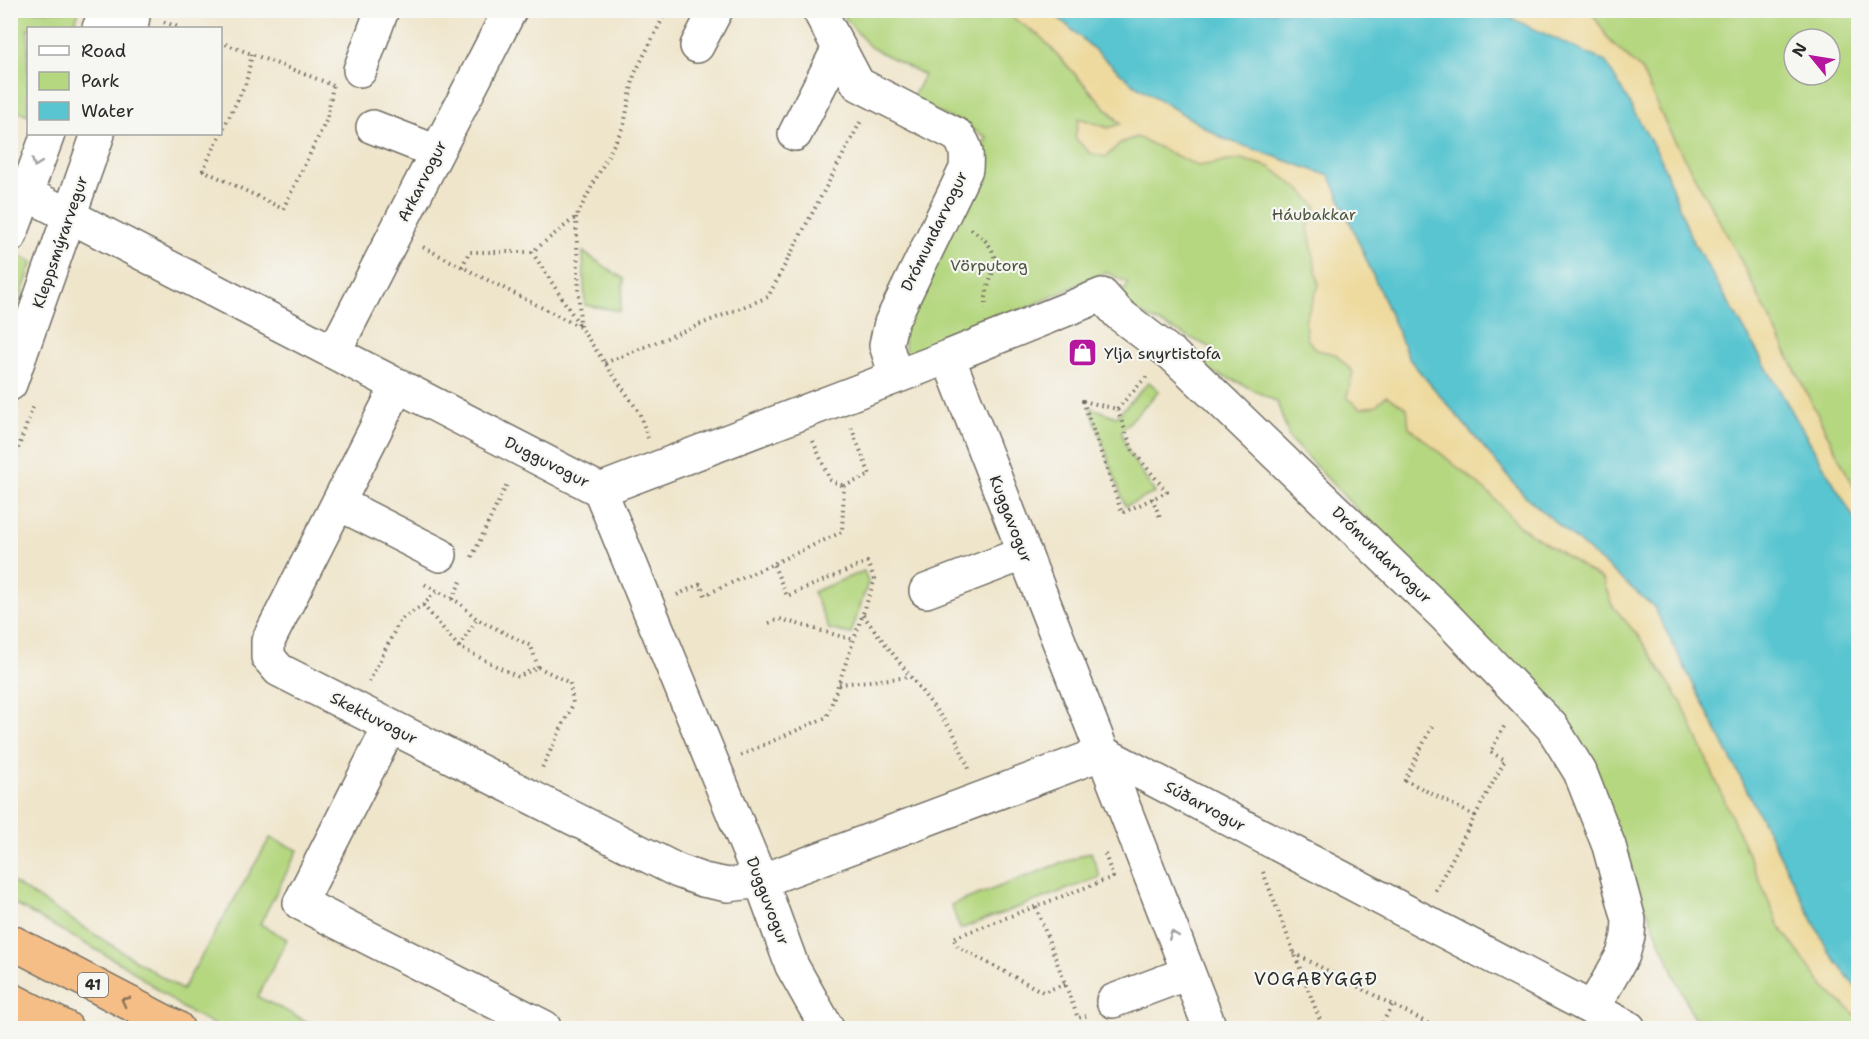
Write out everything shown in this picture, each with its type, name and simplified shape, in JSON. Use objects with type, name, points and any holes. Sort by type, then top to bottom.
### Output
[{"type":"highway","name":"41","points":[[10,941],[177,1029]]},
{"type":"highway","points":[[10,999],[66,1029]]},
{"type":"street","points":[[99,27],[107,10]]},
{"type":"street","points":[[131,27],[134,10]]},
{"type":"street","points":[[346,78],[382,10]]},
{"type":"street","name":"Arkarvogur","points":[[334,352],[510,10]]},
{"type":"street","points":[[697,46],[716,10]]},
{"type":"street","name":"Drómundarvogur","points":[[819,10],[858,84],[957,135],[965,144],[966,169],[891,322],[886,345],[896,376]]},
{"type":"street","points":[[795,134],[839,48]]},
{"type":"street","points":[[373,128],[437,153]]},
{"type":"street","points":[[10,236],[18,189],[47,135]]},
{"type":"street","name":"Kleppsmýrarvegur","points":[[10,384],[98,135]]},
{"type":"street","points":[[18,189],[70,216]]},
{"type":"street","name":"Dugguvogur","points":[[70,216],[600,490],[761,881],[792,966],[827,1029]]},
{"type":"street","name":"Drómundarvogur","points":[[948,357],[1102,295],[1159,368],[1443,614],[1552,727],[1580,772],[1609,846],[1629,920],[1628,936],[1623,955],[1592,1009]]},
{"type":"street","points":[[600,490],[659,467],[811,425],[896,376],[948,357]]},
{"type":"street","name":"Kuggavogur","points":[[948,357],[1210,1029]]},
{"type":"street","name":"Skektuvogur","points":[[398,385],[268,641],[268,657],[279,669],[678,871],[703,880],[728,885],[761,881]]},
{"type":"street","points":[[338,503],[456,567]]},
{"type":"street","points":[[926,591],[1025,553]]},
{"type":"street","points":[[390,726],[300,903],[544,1027]]},
{"type":"street","points":[[761,881],[1103,753]]},
{"type":"street","name":"Súðarvogur","points":[[1103,753],[1629,1029]]},
{"type":"street","points":[[1100,1008],[1188,973]]},
{"type":"street","points":[[10,1020],[22,1029]]},
{"type":"path","points":[[462,267],[470,252],[532,252],[576,217],[624,125],[634,75],[667,10]]},
{"type":"path","points":[[222,43],[229,45]]},
{"type":"path","points":[[222,132],[246,83],[252,54]]},
{"type":"path","points":[[220,135],[203,170],[284,209],[346,78]]},
{"type":"path","points":[[605,363],[768,297],[876,93]]},
{"type":"path","points":[[944,214],[975,232],[990,249],[995,260],[995,269],[985,300],[996,338]]},
{"type":"path","points":[[576,217],[580,327]]},
{"type":"path","points":[[396,233],[580,327]]},
{"type":"path","points":[[532,252],[639,412],[659,467]]},
{"type":"path","points":[[1117,409],[1159,368]]},
{"type":"path","points":[[1083,401],[1117,409],[1133,451],[1167,492],[1122,513],[1083,401]]},
{"type":"path","points":[[816,448],[830,480],[844,486],[870,475],[850,424]]},
{"type":"path","points":[[452,599],[456,567],[507,484]]},
{"type":"path","points":[[672,597],[700,584],[705,595],[842,532],[844,486]]},
{"type":"path","points":[[1152,498],[1160,516]]},
{"type":"path","points":[[734,757],[827,717],[875,579],[867,562],[787,596],[773,564]]},
{"type":"path","points":[[421,580],[427,586],[452,599],[477,619],[531,646],[538,667],[570,683],[573,704],[540,772]]},
{"type":"path","points":[[369,683],[400,620],[423,605],[437,591]]},
{"type":"path","points":[[423,605],[459,647],[518,677],[538,667]]},
{"type":"path","points":[[863,614],[953,732],[982,798]]},
{"type":"path","points":[[459,647],[477,619]]},
{"type":"path","points":[[769,623],[780,619],[854,640]]},
{"type":"path","points":[[839,684],[911,677]]},
{"type":"path","points":[[1432,726],[1405,780],[1475,816]]},
{"type":"path","points":[[1420,919],[1505,760],[1490,752]]},
{"type":"path","points":[[1065,984],[1043,992],[958,947],[953,938],[1113,877],[1103,849]]},
{"type":"path","points":[[1265,879],[1323,1029]]},
{"type":"path","points":[[1036,907],[1078,1018],[1100,1008]]},
{"type":"path","points":[[1293,952],[1431,1025],[1429,1029]]},
{"type":"path","points":[[1380,1029],[1392,1005]]},
{"type":"green space","points":[[15,11],[79,11],[73,27],[27,27],[27,115],[11,108],[11,23]]},
{"type":"green space","name":"Háubakkar","points":[[839,11],[1007,11],[1041,37],[1121,125],[1108,128],[1079,118],[1106,157],[1120,143],[1137,137],[1262,11],[1858,670],[1858,1028],[1716,1028],[1693,1017],[1629,869],[1558,721],[1290,439],[1277,402],[1238,382],[1203,369],[1214,349],[1118,303],[1128,283],[1106,272],[908,362],[902,331],[987,137],[912,99],[924,75],[870,47]]},
{"type":"green space","points":[[1591,11],[1858,11],[1858,496],[1737,253],[1667,127],[1641,70],[1609,40]]},
{"type":"green space","points":[[583,252],[624,279],[620,311],[585,305]]},
{"type":"green space","points":[[13,253],[33,262],[11,323],[10,262]]},
{"type":"green space","points":[[1149,382],[1159,391],[1121,431],[1128,452],[1155,493],[1125,506],[1090,407],[1116,417]]},
{"type":"green space","points":[[864,571],[868,582],[851,634],[829,629],[813,592]]},
{"type":"green space","points":[[270,838],[298,850],[260,924],[287,939],[258,997],[320,1028],[221,1028],[184,1009],[127,967],[11,902],[11,881],[182,990]]},
{"type":"green space","points":[[1091,852],[1100,877],[960,929],[951,905]]},
{"type":"sand","points":[[1007,11],[1051,11],[1132,83],[1222,138],[1330,176],[1410,360],[1524,495],[1654,607],[1829,952],[1858,990],[1858,1017],[1823,986],[1780,927],[1682,703],[1639,637],[1612,605],[1603,580],[1519,526],[1491,495],[1409,427],[1407,408],[1386,396],[1375,406],[1360,408],[1347,397],[1353,372],[1335,354],[1317,350],[1307,339],[1305,320],[1319,285],[1308,228],[1317,207],[1302,191],[1270,167],[1241,159],[1198,166],[1137,137],[1120,143],[1106,157],[1090,153],[1075,138],[1079,118],[1108,128],[1121,124],[1041,37]]},
{"type":"sand","points":[[1503,11],[1591,11],[1609,40],[1641,70],[1667,127],[1737,253],[1858,496],[1858,525],[1691,238],[1661,159]]},
{"type":"water","points":[[1051,11],[1503,11],[1513,19],[1606,62],[1661,159],[1691,238],[1858,525],[1858,990],[1829,952],[1654,607],[1524,495],[1410,360],[1330,176],[1222,138],[1132,83]]},
{"type":"place","name":"Ylja snyrtistofa","points":[[1083,353]]},
{"type":"district","name":"VOGABYGGÐ","points":[[1316,979]]},
{"type":"park label","name":"Vörputorg","points":[[989,265]]}]
